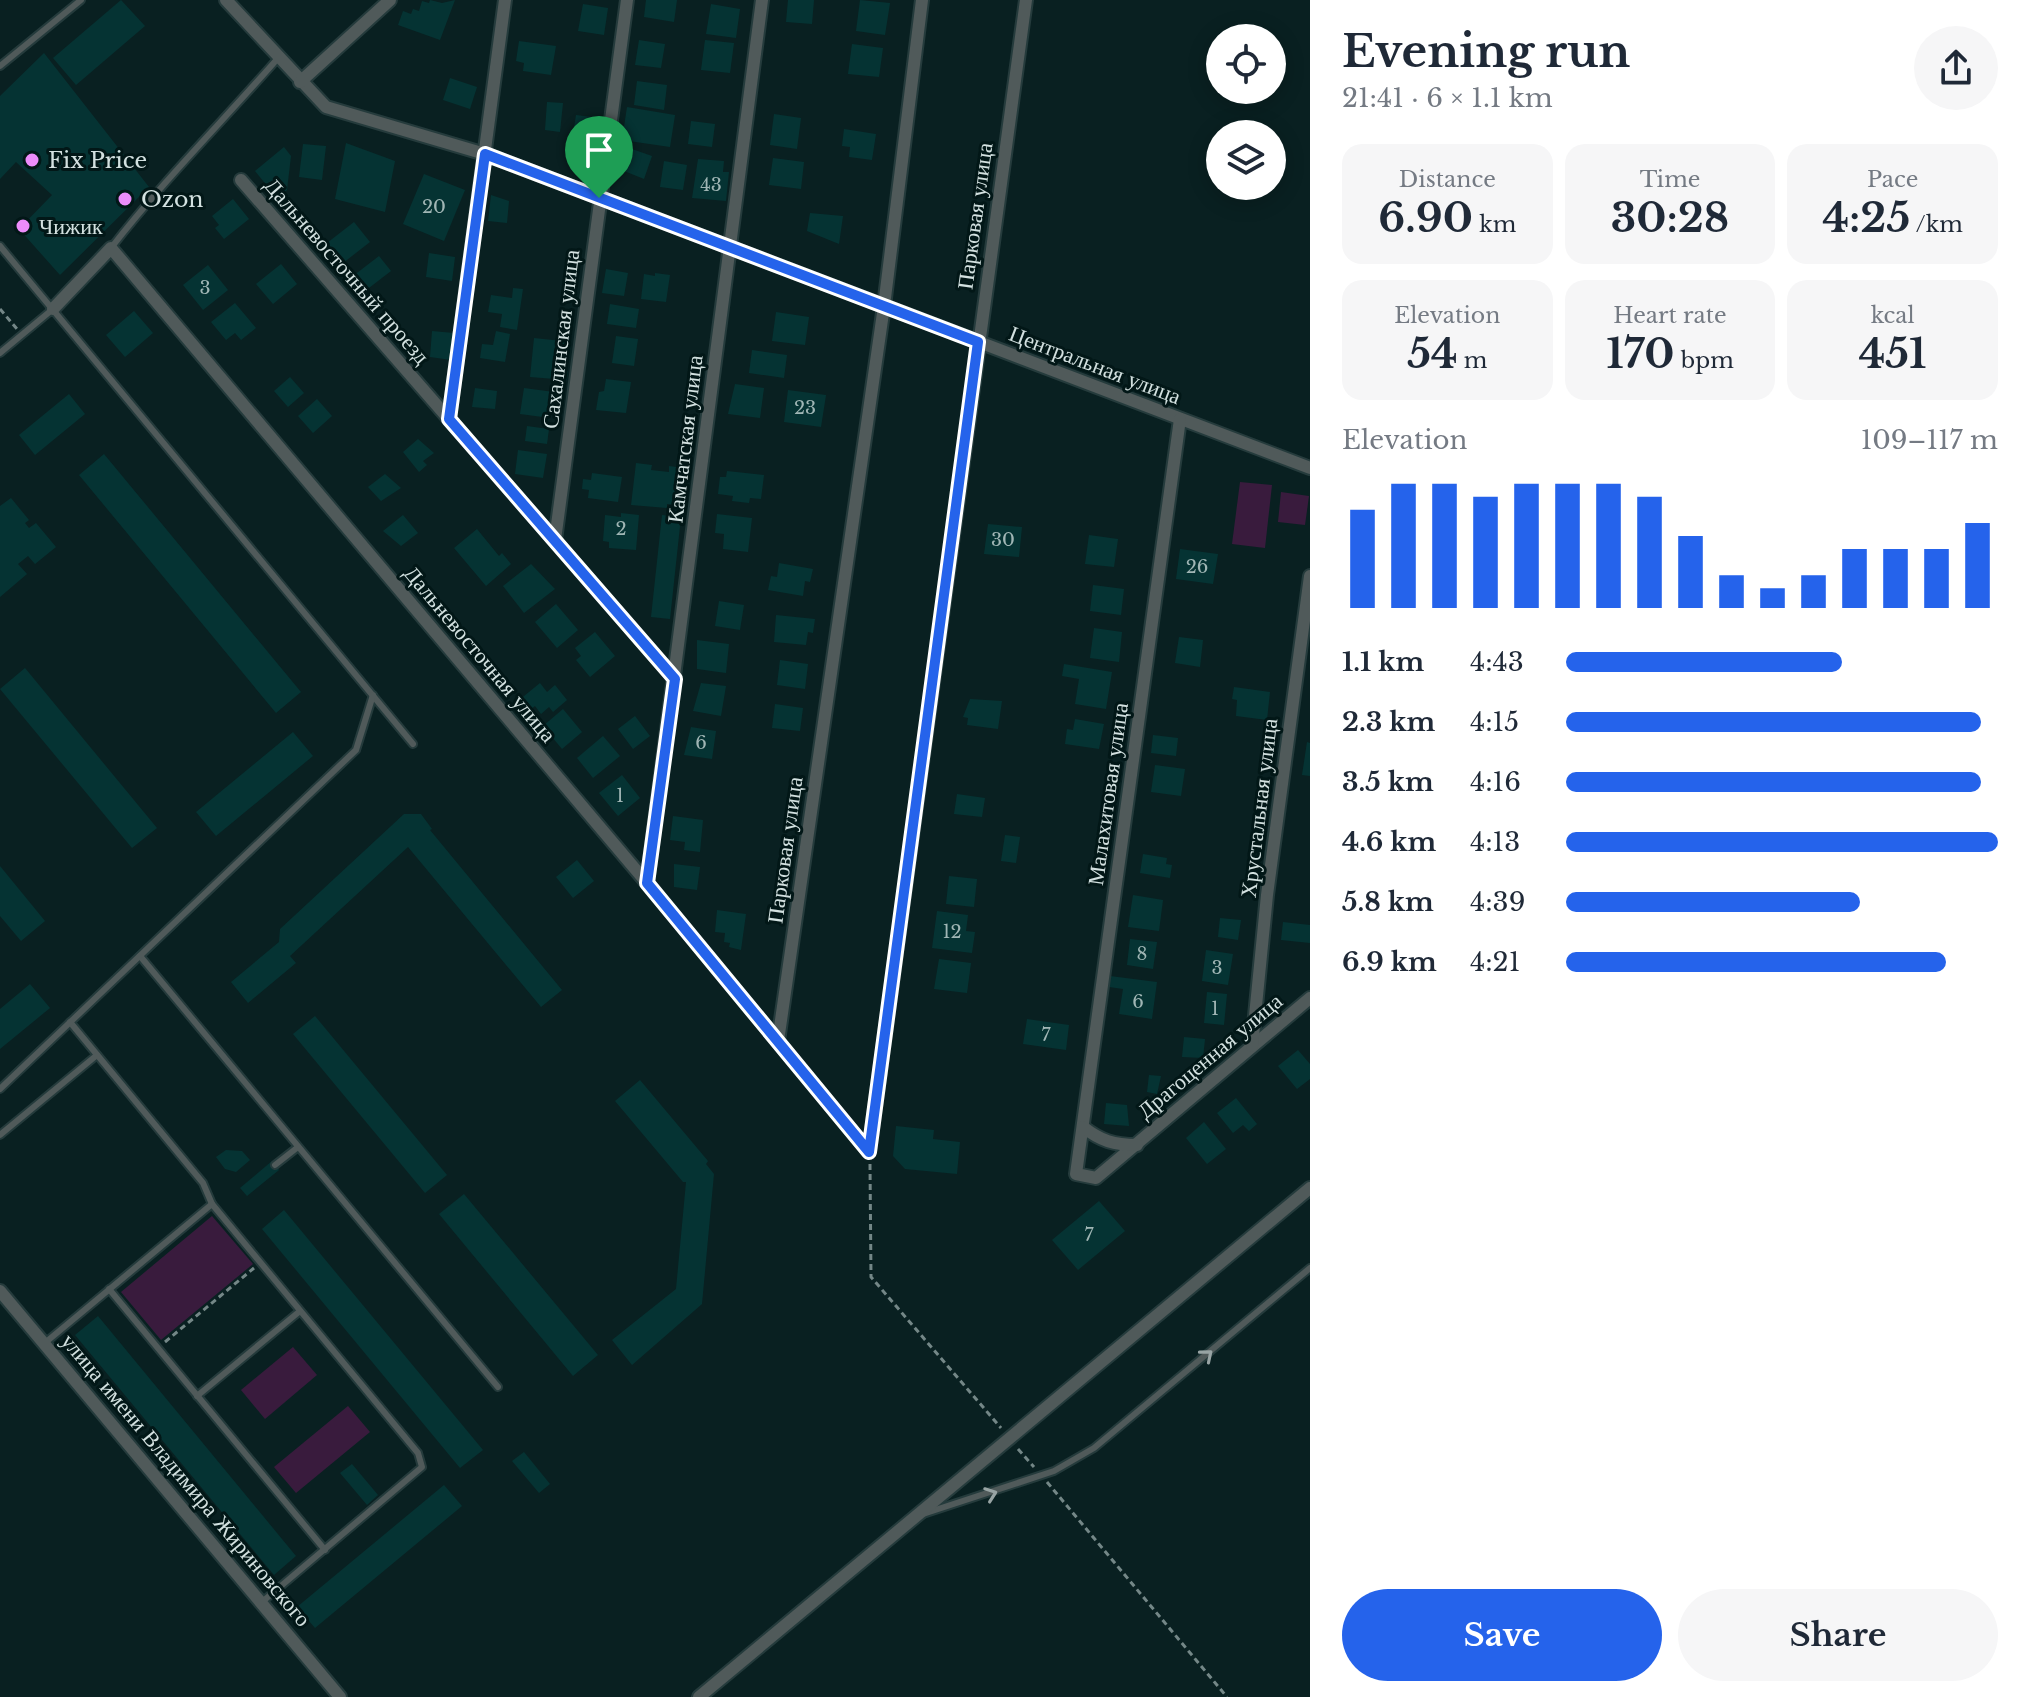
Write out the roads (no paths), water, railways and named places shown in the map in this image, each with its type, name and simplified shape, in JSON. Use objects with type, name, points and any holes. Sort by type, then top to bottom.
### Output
[{"type":"street","name":"Центральная улица","points":[[226,0],[326,107],[485,154],[1310,468]]},
{"type":"street","points":[[300,82],[390,0]]},
{"type":"street","points":[[449,419],[505,0]]},
{"type":"street","name":"Сахалинская улица","points":[[555,540],[627,0]]},
{"type":"street","name":"Камчатская улица","points":[[647,883],[762,0]]},
{"type":"street","name":"Парковая улица","points":[[778,1041],[884,306],[922,0]]},
{"type":"street","name":"Парковая улица","points":[[869,1152],[1026,0]]},
{"type":"street","name":"Дальневосточный проезд","points":[[241,180],[675,679]]},
{"type":"street","points":[[53,309],[111,248]]},
{"type":"street","name":"Дальневосточная улица","points":[[111,248],[647,883],[869,1152]]},
{"type":"street","name":"Малахитовая улица","points":[[1137,1145],[1096,1178],[1076,1174],[1180,419]]},
{"type":"street","name":"Хрустальная улица","points":[[1252,1046],[1267,895],[1310,576]]},
{"type":"street","name":"Драгоценная улица","points":[[1137,1145],[1310,998]]},
{"type":"street","points":[[1083,1127],[1098,1139],[1116,1145],[1137,1145]]},
{"type":"street","points":[[699,1697],[1310,1188]]},
{"type":"street","name":"улица имени Владимира Жириновского","points":[[0,1291],[40,1340],[46,1342],[340,1697]]},
{"type":"lane","points":[[0,66],[81,0]]},
{"type":"lane","points":[[111,248],[157,190],[279,57]]},
{"type":"lane","points":[[0,246],[413,744]]},
{"type":"lane","points":[[0,353],[53,309]]},
{"type":"lane","points":[[0,1089],[356,750],[373,695]]},
{"type":"lane","points":[[140,956],[498,1387]]},
{"type":"lane","points":[[70,1022],[203,1183],[212,1204],[422,1460],[422,1467],[415,1475],[375,1503],[325,1550],[262,1602]]},
{"type":"lane","points":[[0,1135],[97,1055]]},
{"type":"lane","points":[[275,1165],[298,1147]]},
{"type":"lane","points":[[46,1342],[212,1204]]},
{"type":"lane","points":[[916,1516],[1054,1471],[1094,1448],[1310,1268]]},
{"type":"lane","points":[[109,1289],[325,1550]]},
{"type":"lane","points":[[197,1396],[300,1311]]},
{"type":"place","name":"Fix Price","points":[[32,160]]},
{"type":"place","name":"Ozon","points":[[125,199]]},
{"type":"place","name":"Чижик","points":[[23,226]]}]
